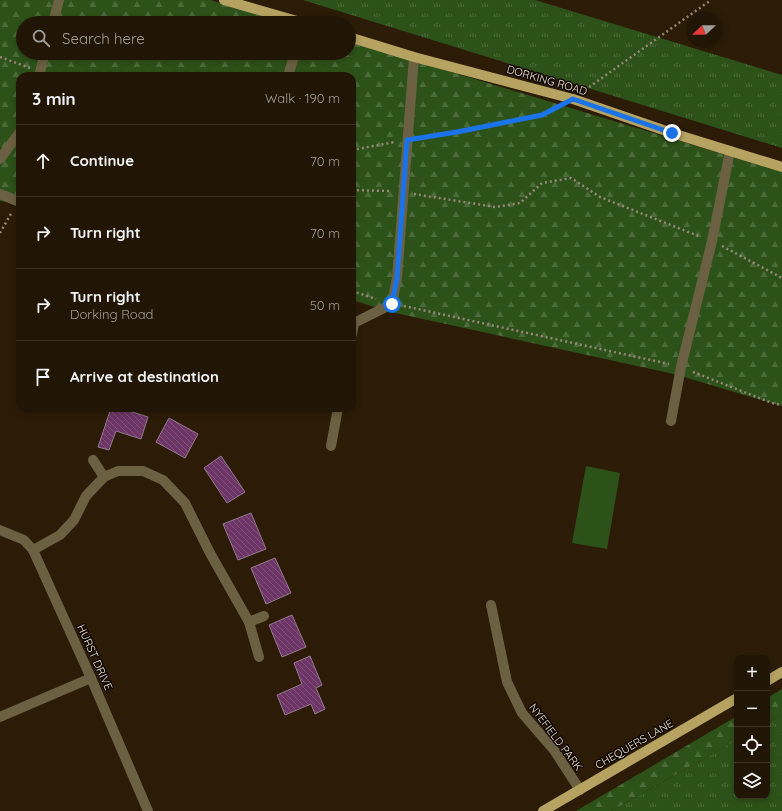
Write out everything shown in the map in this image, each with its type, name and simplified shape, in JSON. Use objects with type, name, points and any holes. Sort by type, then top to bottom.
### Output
[{"type":"main road","points":[[224,0],[280,16]]},
{"type":"main road","name":"DORKING ROAD","points":[[356,39],[414,57],[573,99],[672,133],[782,167]]},
{"type":"main road","points":[[770,679],[782,672]]},
{"type":"main road","name":"CHEQUERS LANE","points":[[543,811],[734,700]]},
{"type":"street","points":[[55,16],[59,0]]},
{"type":"street","points":[[356,322],[392,304],[397,278],[414,57]]},
{"type":"street","points":[[40,72],[43,60]]},
{"type":"street","points":[[289,72],[293,60]]},
{"type":"street","points":[[0,159],[16,137]]},
{"type":"street","points":[[671,421],[681,367],[712,241],[730,151]]},
{"type":"street","points":[[0,194],[16,201]]},
{"type":"street","points":[[331,446],[337,412]]},
{"type":"street","points":[[93,460],[104,477]]},
{"type":"street","points":[[33,550],[60,535],[74,520],[86,496],[104,477],[118,471],[143,471],[163,480],[185,504],[248,622],[259,657]]},
{"type":"street","name":"HURST DRIVE","points":[[0,530],[24,540],[33,550],[91,678],[148,811]]},
{"type":"street","name":"NYEFIELD PARK","points":[[490,605],[507,682],[522,713],[554,750],[580,790]]},
{"type":"street","points":[[248,622],[264,616]]},
{"type":"street","points":[[0,717],[91,678]]},
{"type":"path","points":[[356,149],[457,132],[542,115],[573,99],[712,0]]},
{"type":"path","points":[[0,57],[35,72]]},
{"type":"path","points":[[356,190],[403,192],[495,207],[520,203],[542,184],[571,178],[600,197],[712,241],[782,278]]},
{"type":"path","points":[[0,233],[16,204]]},
{"type":"path","points":[[356,292],[392,304],[681,367],[772,403],[782,405]]},
{"type":"green space","points":[[0,0],[210,0],[265,16],[16,16],[16,60],[356,60],[356,43],[782,172],[782,406],[674,374],[391,312],[356,301],[356,72],[16,72],[16,203],[0,201]]},
{"type":"green space","points":[[303,0],[535,0],[686,46],[686,48],[693,48],[782,75],[782,148],[356,16]]},
{"type":"green space","points":[[586,466],[620,473],[607,549],[572,543]]},
{"type":"green space","points":[[782,689],[782,714],[770,721],[770,696]]},
{"type":"green space","points":[[782,714],[782,811],[611,811],[734,742],[734,799],[770,799],[770,721]]},
{"type":"green space","points":[[734,718],[734,742],[611,811],[576,811]]},
{"type":"building","points":[[110,412],[132,412],[148,417],[141,439],[116,431],[109,450],[98,447]]},
{"type":"building","points":[[169,418],[198,434],[185,458],[156,442]]},
{"type":"building","points":[[221,456],[245,492],[227,503],[204,468]]},
{"type":"building","points":[[251,513],[266,549],[238,560],[223,524]]},
{"type":"building","points":[[275,558],[291,593],[266,604],[251,568]]},
{"type":"building","points":[[292,615],[306,647],[282,657],[269,625]]},
{"type":"building","points":[[310,656],[322,685],[316,688],[325,709],[315,714],[311,704],[285,715],[277,695],[302,684],[294,663]]},
{"type":"route","points":[[392,304],[397,278],[407,140],[457,132],[542,115],[573,99],[672,133]]}]
